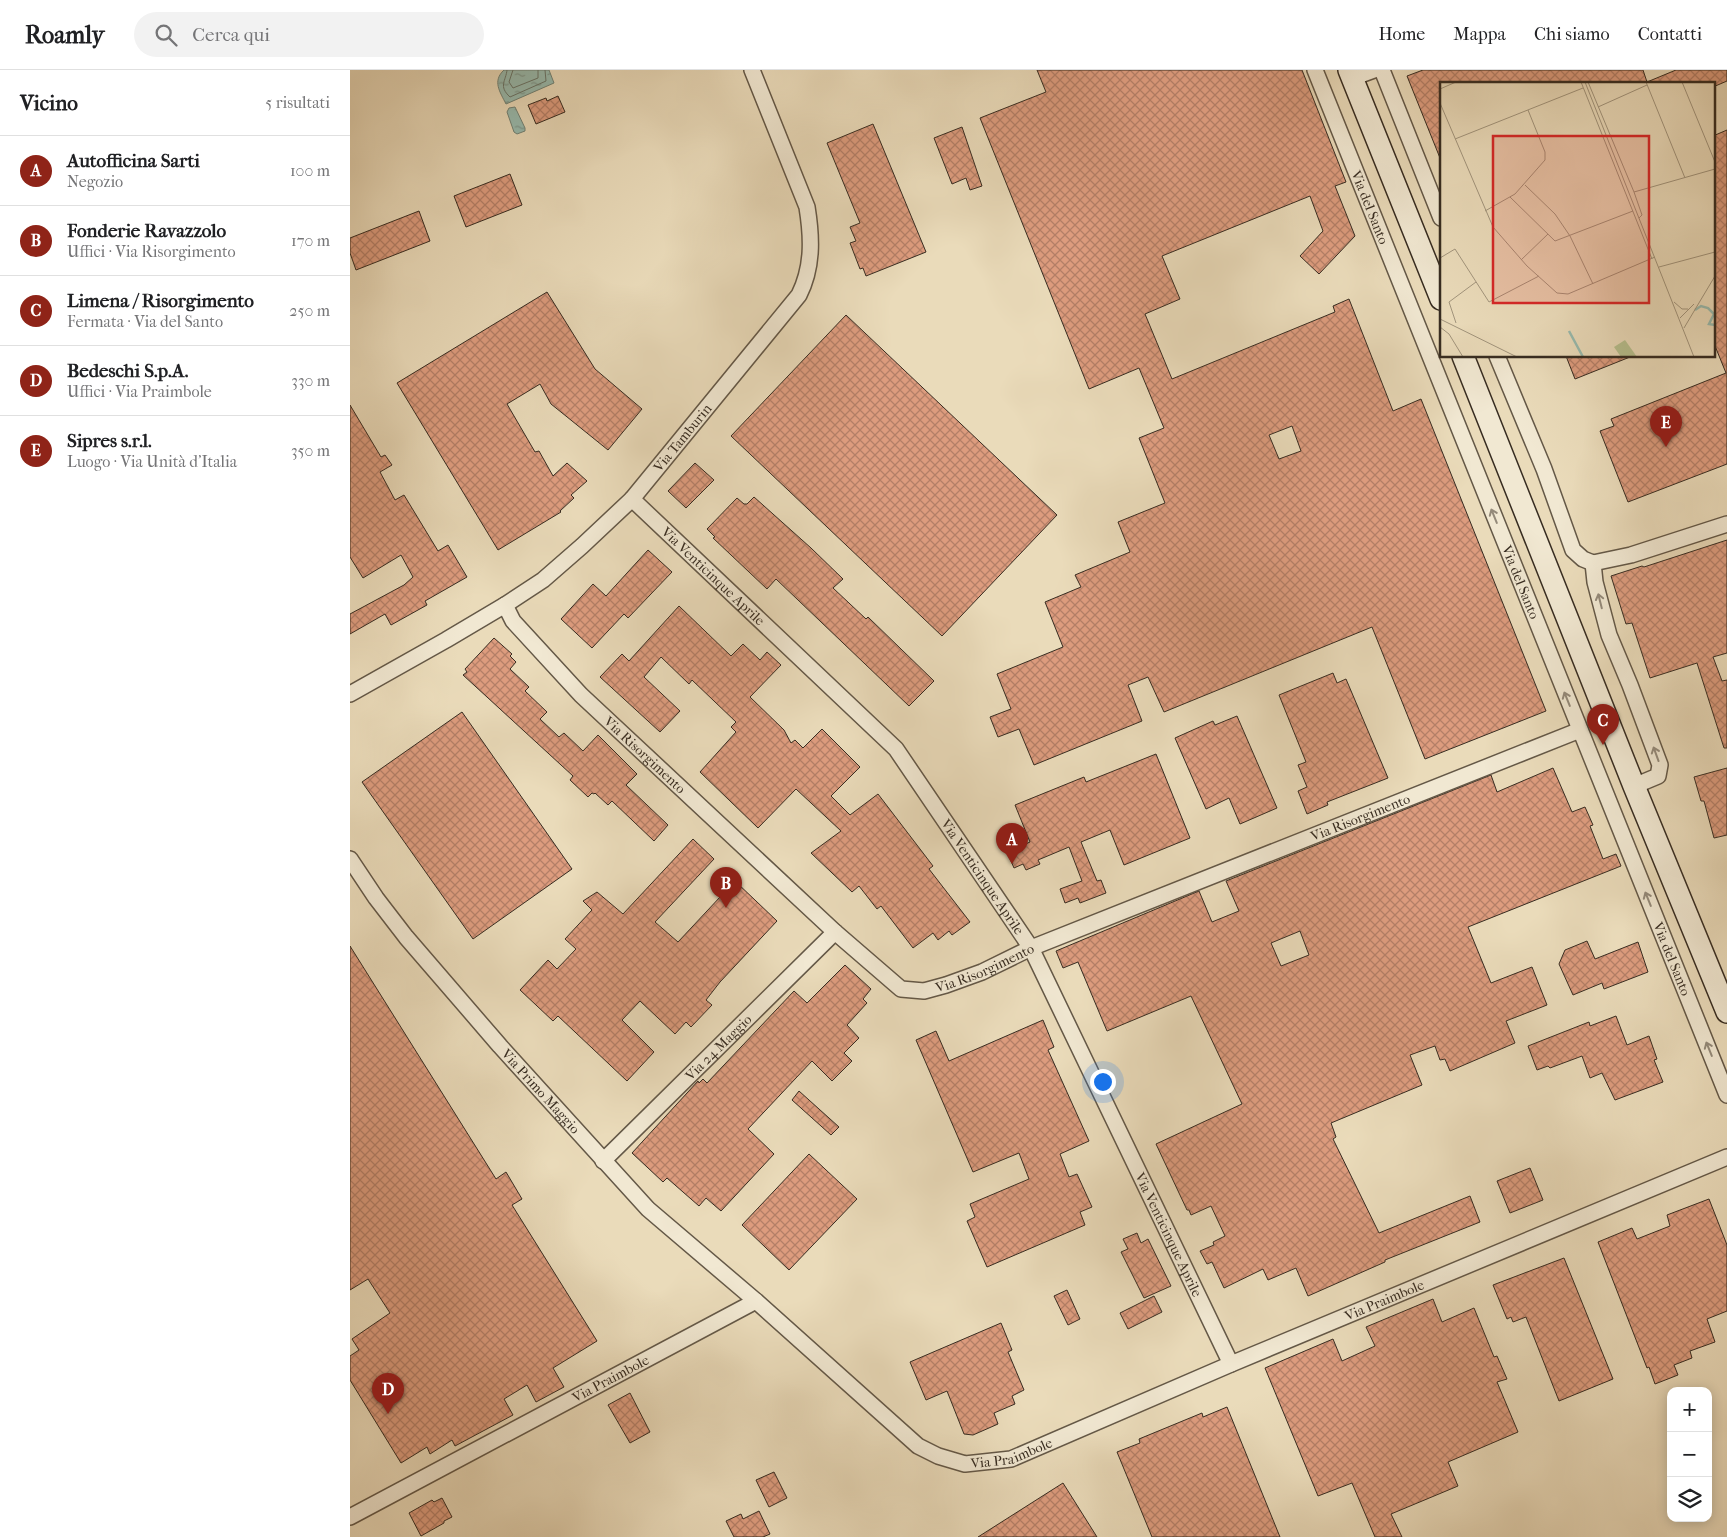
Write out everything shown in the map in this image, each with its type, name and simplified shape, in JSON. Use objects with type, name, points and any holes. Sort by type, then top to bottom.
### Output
[{"type":"street","name":"Via Tamburin","points":[[350,694],[446,640],[543,580],[632,499],[799,295],[806,281],[810,250],[810,225],[807,207],[752,70]]},
{"type":"street","name":"Via del Santo","points":[[1315,70],[1727,1095]]},
{"type":"street","points":[[1374,70],[1351,74],[1440,296]]},
{"type":"street","points":[[1382,70],[1440,215]]},
{"type":"street","points":[[1464,358],[1634,786],[1727,1012]]},
{"type":"street","points":[[1498,358],[1544,469],[1574,550],[1582,559],[1593,563],[1631,555],[1727,524]]},
{"type":"street","name":"Via Venticinque Aprile","points":[[632,499],[896,749],[1031,948],[1231,1364]]},
{"type":"street","points":[[1593,563],[1595,582],[1609,635],[1660,765],[1658,776],[1634,786]]},
{"type":"street","name":"Via Risorgimento","points":[[505,605],[513,621],[581,696],[834,932],[901,989],[924,990],[946,985],[982,972],[1031,948],[1580,730]]},
{"type":"street","name":"Via Primo Maggio","points":[[350,859],[376,898],[406,937],[603,1161],[648,1209],[756,1301]]},
{"type":"street","name":"Via 24 Maggio","points":[[603,1161],[834,932]]},
{"type":"street","name":"Via Praimbole","points":[[350,1517],[756,1301],[918,1446],[938,1456],[965,1464],[1011,1460],[1231,1364],[1727,1157]]},
{"type":"water","points":[[504,70],[549,70],[554,83],[506,104],[498,87],[498,78]]},
{"type":"water","points":[[515,107],[525,128],[525,131],[517,134],[514,132],[507,112],[509,108]]},
{"type":"building","points":[[1037,70],[1302,70],[1346,182],[1335,186],[1355,236],[1319,274],[1300,256],[1323,231],[1310,196],[1162,256],[1180,299],[1145,314],[1172,379],[1335,312],[1333,306],[1349,299],[1393,411],[1421,399],[1546,711],[1425,759],[1372,627],[1164,712],[1148,677],[1128,685],[1142,721],[1034,765],[1019,729],[998,737],[990,717],[1011,709],[997,674],[1063,647],[1045,602],[1081,587],[1075,575],[1130,552],[1118,522],[1165,503],[1139,438],[1164,428],[1139,368],[1089,389],[980,118],[1046,92]],"holes":[[[1292,426],[1301,451],[1279,459],[1269,435]]]},
{"type":"building","points":[[1423,70],[1643,70],[1647,82],[1440,82],[1440,158],[1407,76]]},
{"type":"building","points":[[1676,70],[1727,70],[1727,81],[1714,87],[1714,82],[1647,82]]},
{"type":"building","points":[[558,96],[565,112],[536,124],[528,105],[546,98],[547,101]]},
{"type":"building","points":[[873,124],[926,252],[866,276],[863,268],[860,269],[850,243],[856,241],[850,227],[860,223],[827,143]]},
{"type":"building","points":[[962,127],[982,186],[970,190],[966,178],[952,184],[934,138]]},
{"type":"building","points":[[1727,130],[1727,464],[1628,502],[1600,431],[1614,426],[1611,419],[1726,373],[1714,343],[1714,136]]},
{"type":"building","points":[[510,174],[522,205],[466,227],[454,196]]},
{"type":"building","points":[[419,211],[430,241],[356,270],[350,253],[350,238]]},
{"type":"building","points":[[547,292],[595,369],[642,409],[608,450],[551,404],[540,384],[507,404],[535,452],[539,451],[553,476],[567,463],[587,481],[571,495],[574,498],[561,512],[498,550],[397,383]]},
{"type":"building","points":[[846,315],[1057,515],[942,636],[731,436]]},
{"type":"building","points":[[1567,358],[1628,358],[1575,379]]},
{"type":"building","points":[[350,405],[381,457],[385,455],[392,465],[380,472],[395,500],[404,495],[438,551],[448,545],[467,577],[425,601],[427,605],[391,625],[385,614],[350,634],[350,614],[404,585],[413,577],[401,555],[363,578],[350,557]]},
{"type":"building","points":[[695,463],[714,480],[686,508],[668,491]]},
{"type":"building","points":[[754,497],[843,579],[833,588],[866,619],[868,617],[934,681],[909,706],[776,579],[767,589],[713,538],[715,537],[707,529],[737,498],[744,504],[747,504]]},
{"type":"building","points":[[1727,540],[1727,653],[1713,657],[1722,681],[1727,680],[1727,748],[1724,748],[1697,663],[1650,678],[1632,623],[1626,624],[1611,576]]},
{"type":"building","points":[[648,550],[672,572],[628,618],[624,614],[592,648],[561,619],[593,584],[606,596]]},
{"type":"building","points":[[679,606],[731,656],[743,644],[760,660],[767,652],[781,665],[750,697],[784,730],[791,743],[795,740],[803,748],[822,729],[860,767],[831,796],[850,815],[878,794],[933,866],[929,869],[970,922],[952,935],[949,931],[938,940],[933,933],[913,948],[881,906],[877,909],[859,886],[852,892],[811,853],[841,831],[796,789],[758,828],[700,772],[736,732],[731,727],[736,722],[692,680],[689,684],[661,657],[644,677],[680,711],[660,732],[600,677],[622,654],[629,661]]},
{"type":"building","points":[[494,638],[512,654],[510,656],[516,662],[510,669],[529,687],[525,691],[547,712],[540,719],[559,737],[564,733],[583,751],[598,735],[637,774],[626,785],[668,825],[654,841],[612,801],[608,805],[595,793],[588,797],[570,780],[573,776],[463,675],[467,672],[465,669]]},
{"type":"building","points":[[1333,673],[1337,683],[1346,679],[1388,778],[1327,802],[1328,805],[1307,814],[1298,791],[1307,787],[1298,765],[1306,762],[1279,695]]},
{"type":"building","points":[[462,712],[572,869],[473,939],[362,782]]},
{"type":"building","points":[[1237,716],[1277,808],[1240,824],[1229,798],[1206,809],[1175,738],[1213,721],[1215,725]]},
{"type":"building","points":[[1156,754],[1190,838],[1124,865],[1110,830],[1081,842],[1097,881],[1101,880],[1106,893],[1080,903],[1078,898],[1065,903],[1060,889],[1082,881],[1069,847],[1038,860],[1040,864],[1026,870],[1023,864],[1014,868],[1007,852],[1030,842],[1015,805],[1084,777],[1086,782]]},
{"type":"building","points":[[1553,768],[1572,812],[1585,807],[1593,825],[1590,826],[1603,859],[1616,854],[1621,866],[1468,927],[1491,983],[1532,967],[1547,1005],[1506,1021],[1515,1043],[1450,1071],[1445,1059],[1440,1060],[1435,1046],[1410,1055],[1422,1085],[1331,1123],[1336,1137],[1333,1139],[1379,1233],[1470,1196],[1480,1222],[1385,1260],[1385,1262],[1308,1296],[1296,1268],[1268,1280],[1263,1269],[1224,1288],[1212,1262],[1207,1264],[1200,1251],[1214,1245],[1213,1242],[1225,1236],[1211,1206],[1191,1215],[1156,1144],[1242,1104],[1191,996],[1107,1031],[1078,962],[1063,968],[1056,951],[1199,891],[1212,922],[1239,911],[1226,881],[1491,775],[1497,792]],"holes":[[[1300,931],[1309,955],[1281,966],[1271,943]]]},
{"type":"building","points":[[1727,768],[1727,835],[1714,838],[1704,801],[1701,801],[1694,777]]},
{"type":"building","points":[[693,839],[714,859],[655,922],[678,942],[735,881],[777,921],[720,982],[706,1000],[712,1005],[691,1027],[686,1022],[675,1034],[640,1001],[622,1020],[654,1052],[627,1081],[558,1016],[553,1021],[520,990],[548,960],[557,969],[576,949],[565,939],[592,910],[583,901],[597,892],[623,914]]},
{"type":"building","points":[[1587,941],[1595,959],[1638,942],[1648,972],[1604,989],[1602,983],[1573,995],[1559,964],[1565,950]]},
{"type":"building","points":[[350,946],[496,1179],[506,1172],[522,1199],[512,1205],[597,1341],[553,1368],[564,1387],[536,1402],[527,1385],[504,1399],[513,1415],[455,1446],[452,1440],[430,1454],[427,1447],[401,1463],[350,1380],[350,1356],[359,1350],[352,1339],[390,1313],[368,1279],[350,1290]]},
{"type":"building","points":[[845,965],[871,989],[863,999],[867,1003],[847,1025],[859,1038],[844,1053],[852,1061],[832,1081],[812,1061],[748,1129],[774,1154],[721,1211],[706,1198],[699,1206],[667,1178],[663,1182],[632,1153],[698,1081],[699,1083],[703,1079],[707,1083],[794,991],[807,1003]]},
{"type":"building","points":[[1616,1016],[1627,1045],[1649,1036],[1657,1059],[1654,1060],[1663,1082],[1615,1100],[1602,1073],[1590,1078],[1582,1056],[1550,1068],[1548,1066],[1537,1070],[1528,1046],[1589,1022],[1590,1026]]},
{"type":"building","points":[[1043,1020],[1054,1047],[1048,1050],[1089,1141],[1060,1154],[1069,1177],[1077,1174],[1092,1207],[1080,1212],[1085,1225],[987,1267],[967,1221],[975,1217],[970,1204],[1029,1179],[1019,1153],[973,1172],[916,1040],[936,1031],[949,1061]]},
{"type":"building","points":[[799,1091],[839,1127],[831,1135],[792,1100]]},
{"type":"building","points":[[809,1154],[857,1199],[789,1270],[742,1225]]},
{"type":"building","points":[[1530,1168],[1543,1200],[1510,1213],[1497,1181]]},
{"type":"building","points":[[1709,1199],[1727,1245],[1727,1311],[1707,1319],[1715,1342],[1690,1351],[1692,1358],[1674,1365],[1678,1375],[1655,1384],[1598,1242],[1632,1228],[1637,1239],[1670,1226],[1667,1215]]},
{"type":"building","points":[[1137,1233],[1141,1243],[1148,1239],[1171,1286],[1144,1298],[1121,1252],[1128,1249],[1123,1239]]},
{"type":"building","points":[[1564,1258],[1613,1379],[1559,1401],[1526,1317],[1513,1322],[1511,1317],[1507,1319],[1493,1285]]},
{"type":"building","points":[[1067,1290],[1080,1319],[1068,1325],[1054,1296]]},
{"type":"building","points":[[1154,1296],[1162,1312],[1128,1329],[1120,1313]]},
{"type":"building","points":[[1433,1299],[1442,1322],[1474,1308],[1494,1357],[1497,1356],[1507,1379],[1497,1382],[1518,1432],[1448,1462],[1458,1486],[1391,1514],[1402,1537],[1375,1537],[1352,1483],[1318,1496],[1265,1368],[1333,1339],[1342,1361],[1375,1346],[1366,1327]]},
{"type":"building","points":[[1001,1323],[1012,1350],[1008,1352],[1024,1390],[1012,1396],[1015,1404],[994,1413],[998,1424],[973,1435],[964,1434],[947,1391],[926,1400],[910,1362]]},
{"type":"building","points":[[630,1393],[650,1432],[630,1443],[608,1405]]},
{"type":"building","points":[[1227,1407],[1280,1537],[1152,1537],[1117,1452],[1140,1443],[1139,1439],[1202,1413],[1203,1417]]},
{"type":"building","points":[[774,1472],[787,1498],[769,1507],[756,1480]]},
{"type":"building","points":[[1063,1483],[1097,1537],[978,1537]]},
{"type":"building","points":[[442,1498],[452,1517],[421,1536],[409,1513],[432,1500],[434,1502]]},
{"type":"building","points":[[759,1511],[770,1534],[763,1537],[734,1537],[726,1521],[741,1514],[743,1519]]},
{"type":"place","name":"Sipres s.r.l.","points":[[1666,447]]},
{"type":"place","name":"Limena / Risorgimento","points":[[1603,745]]},
{"type":"place","name":"Autofficina Sarti","points":[[1012,864]]},
{"type":"place","name":"Fonderie Ravazzolo","points":[[726,908]]},
{"type":"place","name":"Bedeschi S.p.A.","points":[[388,1414]]}]
